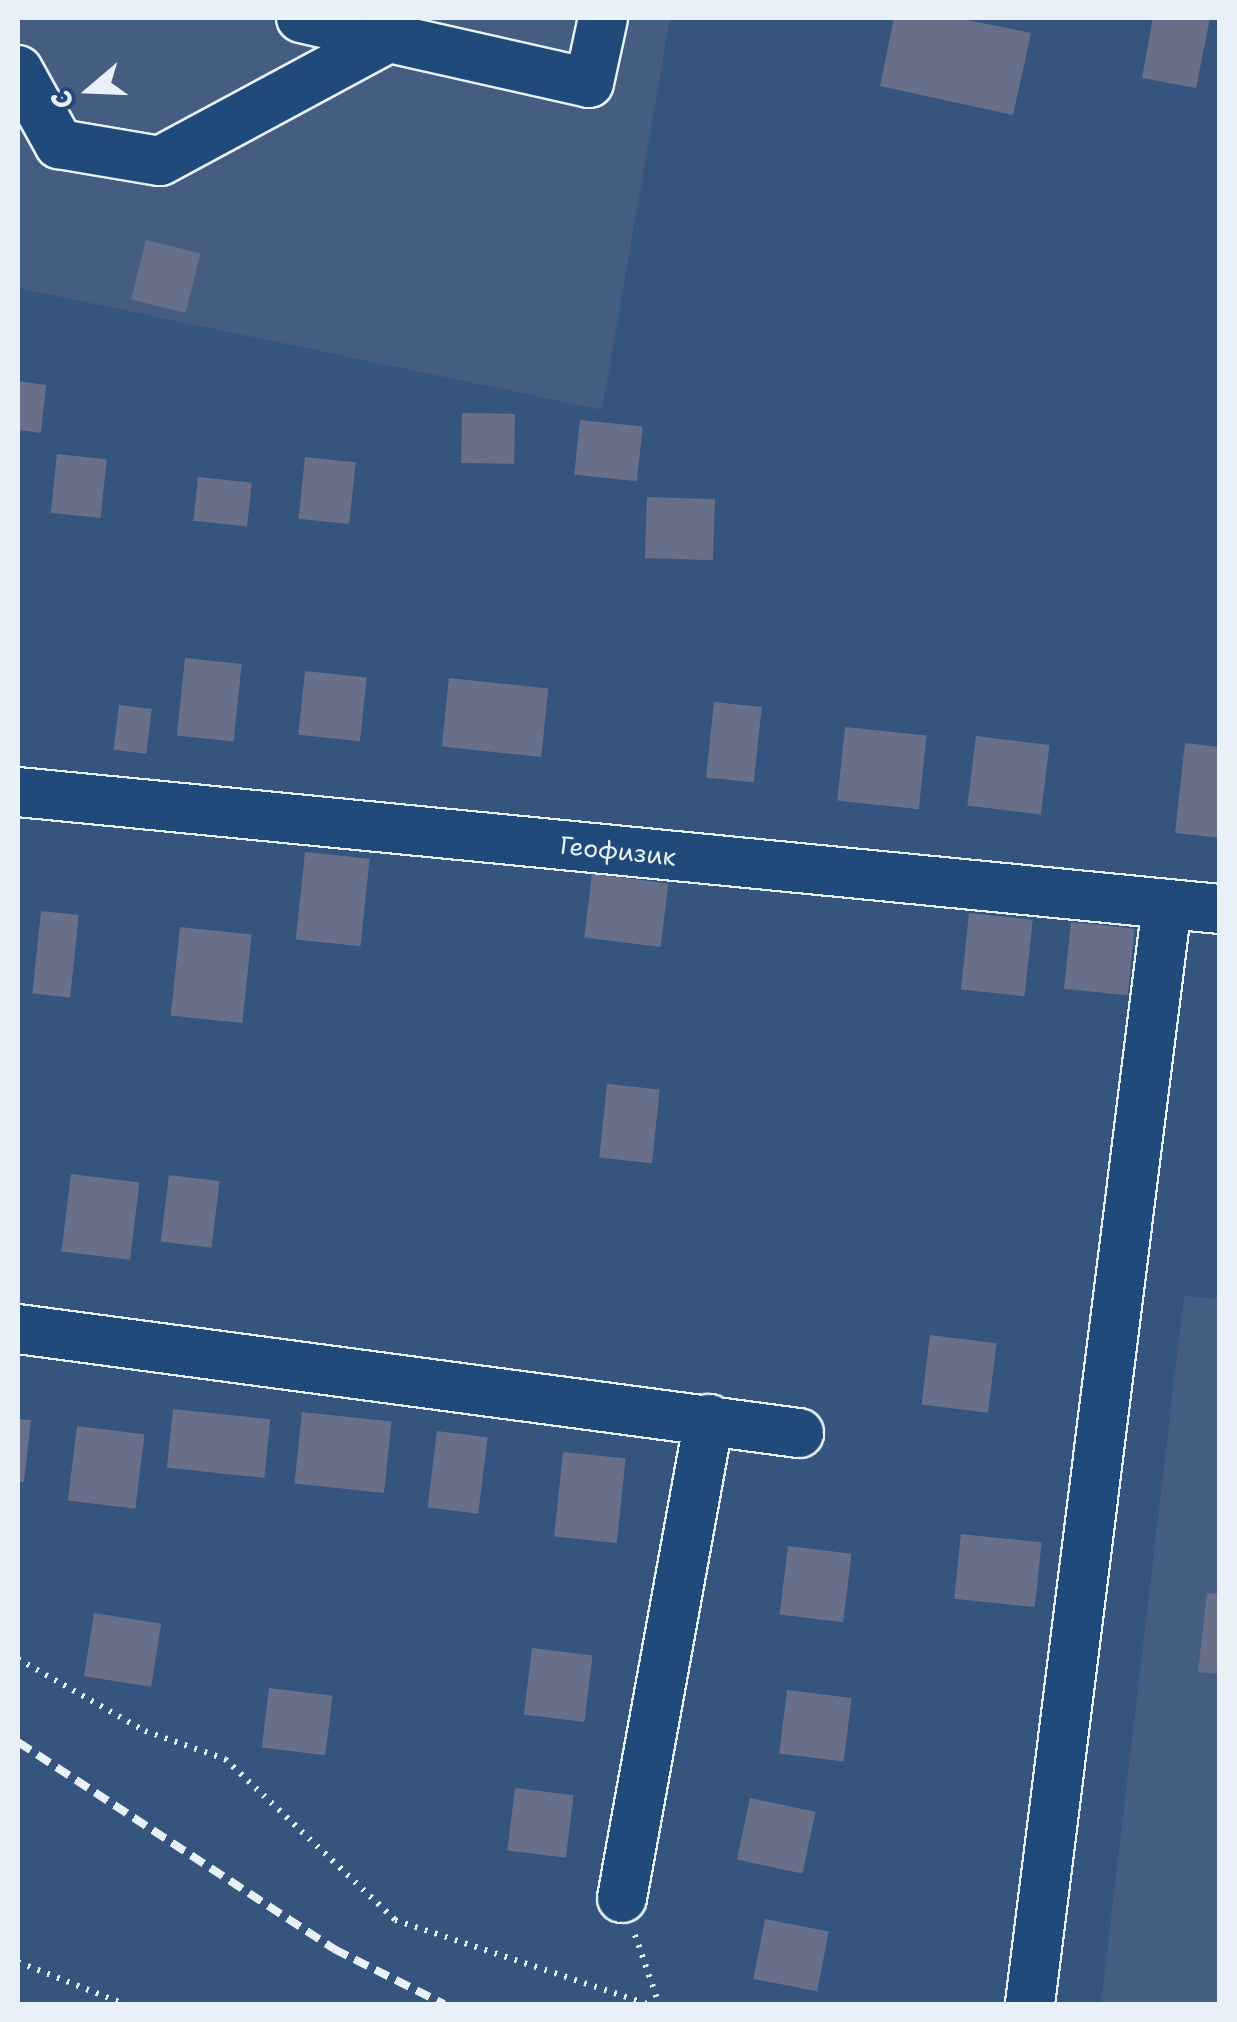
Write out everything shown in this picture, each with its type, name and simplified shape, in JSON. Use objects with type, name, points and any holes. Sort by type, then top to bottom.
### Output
[{"type":"street","points":[[301,18],[390,28],[589,83],[603,18]]},
{"type":"street","points":[[18,70],[59,144],[160,161],[390,28]]},
{"type":"street","name":"Геофизик","points":[[18,792],[1220,909]]},
{"type":"street","points":[[1030,2004],[1167,904]]},
{"type":"street","points":[[18,1329],[799,1433]]},
{"type":"street","points":[[622,1898],[709,1419]]},
{"type":"path","points":[[18,1659],[145,1731],[226,1758],[396,1920],[648,2004]]},
{"type":"path","points":[[622,1898],[660,2004]]},
{"type":"path","points":[[18,1962],[124,2004]]},
{"type":"shaded area","points":[[18,18],[670,18],[602,410],[18,288]]},
{"type":"shaded area","points":[[1184,1296],[1219,1299],[1219,2004],[1101,2004]]},
{"type":"building","points":[[894,18],[957,18],[1031,33],[1013,115],[880,86]]},
{"type":"building","points":[[1153,18],[1210,18],[1196,88],[1142,78]]},
{"type":"building","points":[[146,240],[200,254],[186,313],[131,299]]},
{"type":"building","points":[[18,381],[46,385],[41,433],[18,430]]},
{"type":"building","points":[[462,413],[515,414],[514,464],[461,463]]},
{"type":"building","points":[[580,420],[643,427],[637,481],[574,475]]},
{"type":"building","points":[[57,454],[107,459],[101,518],[51,513]]},
{"type":"building","points":[[305,457],[356,462],[349,524],[299,519]]},
{"type":"building","points":[[198,477],[252,483],[247,526],[193,521]]},
{"type":"building","points":[[647,497],[715,499],[713,560],[645,558]]},
{"type":"building","points":[[185,658],[242,664],[234,742],[177,736]]},
{"type":"building","points":[[305,671],[367,677],[360,741],[298,735]]},
{"type":"building","points":[[449,678],[548,688],[541,757],[442,747]]},
{"type":"building","points":[[714,702],[762,707],[754,783],[706,778]]},
{"type":"building","points":[[119,705],[152,709],[146,754],[114,750]]},
{"type":"building","points":[[845,727],[927,736],[919,809],[837,801]]},
{"type":"building","points":[[976,736],[1049,745],[1041,814],[967,805]]},
{"type":"building","points":[[1185,743],[1220,747],[1220,838],[1175,833]]},
{"type":"building","points":[[305,852],[370,859],[360,946],[296,940]]},
{"type":"building","points":[[592,874],[668,883],[661,947],[584,938]]},
{"type":"building","points":[[41,911],[79,915],[70,998],[32,994]]},
{"type":"building","points":[[969,913],[1033,920],[1025,996],[961,990]]},
{"type":"building","points":[[1071,922],[1135,929],[1128,995],[1064,989]]},
{"type":"building","points":[[180,927],[252,935],[242,1023],[171,1016]]},
{"type":"building","points":[[607,1084],[660,1090],[652,1163],[599,1158]]},
{"type":"building","points":[[71,1174],[139,1182],[130,1260],[61,1251]]},
{"type":"building","points":[[169,1175],[220,1181],[211,1248],[161,1242]]},
{"type":"building","points":[[930,1335],[997,1343],[988,1413],[921,1404]]},
{"type":"building","points":[[173,1409],[270,1419],[264,1478],[167,1468]]},
{"type":"building","points":[[302,1412],[392,1421],[384,1493],[294,1484]]},
{"type":"building","points":[[18,1419],[31,1420],[24,1482],[18,1482]]},
{"type":"building","points":[[77,1426],[144,1434],[135,1509],[68,1500]]},
{"type":"building","points":[[437,1431],[488,1437],[478,1514],[428,1507]]},
{"type":"building","points":[[563,1452],[626,1459],[617,1543],[554,1537]]},
{"type":"building","points":[[961,1534],[1042,1542],[1035,1607],[954,1599]]},
{"type":"building","points":[[788,1546],[852,1554],[843,1622],[780,1614]]},
{"type":"building","points":[[1207,1593],[1220,1594],[1220,1674],[1198,1672]]},
{"type":"building","points":[[94,1613],[161,1624],[151,1687],[84,1676]]},
{"type":"building","points":[[532,1648],[593,1655],[584,1722],[524,1715]]},
{"type":"building","points":[[269,1688],[333,1696],[325,1755],[262,1748]]},
{"type":"building","points":[[787,1690],[852,1698],[844,1761],[779,1754]]},
{"type":"building","points":[[515,1788],[574,1795],[566,1858],[507,1851]]},
{"type":"building","points":[[750,1798],[816,1812],[802,1874],[737,1860]]},
{"type":"building","points":[[765,1919],[829,1931],[817,1991],[753,1979]]},
{"type":"railway","points":[[18,1742],[334,1949],[444,2004]]}]
